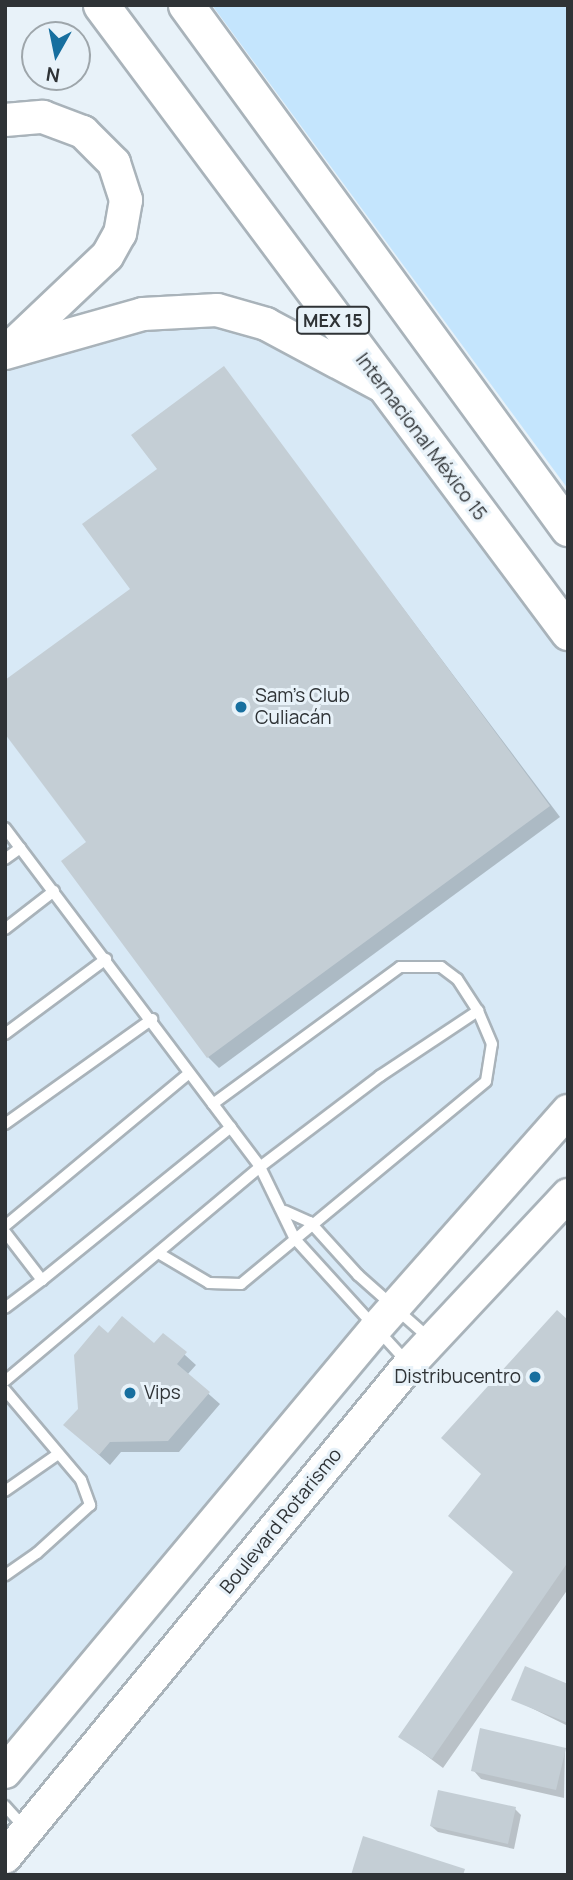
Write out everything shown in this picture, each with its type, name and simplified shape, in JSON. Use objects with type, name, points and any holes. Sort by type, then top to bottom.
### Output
[{"type":"main road","name":"Internacional México 15","points":[[101,5],[382,386],[568,632]]},
{"type":"main road","name":"MEX 15","points":[[186,5],[568,528]]},
{"type":"street","points":[[5,120],[43,117],[83,132],[97,143],[122,180],[126,214],[107,256],[46,318],[5,352]]},
{"type":"street","points":[[5,352],[143,314],[216,310],[266,324],[382,386]]},
{"type":"street","points":[[5,1772],[386,1317],[568,1111]]},
{"type":"street","name":"Boulevard Rotarismo","points":[[5,1857],[409,1365],[568,1195]]},
{"type":"lane","points":[[5,828],[152,1019],[188,1074],[214,1104],[260,1167],[285,1211],[295,1238],[386,1317],[433,1341]]},
{"type":"lane","points":[[5,859],[20,848]]},
{"type":"lane","points":[[5,929],[54,891]]},
{"type":"lane","points":[[5,1034],[106,959]]},
{"type":"lane","points":[[160,1254],[209,1283],[241,1284],[310,1223],[486,1082],[492,1044],[478,1011],[457,979],[441,967],[400,967],[214,1104]]},
{"type":"lane","points":[[5,1381],[160,1254],[260,1167],[380,1076],[478,1011]]},
{"type":"lane","points":[[5,1124],[152,1019]]},
{"type":"lane","points":[[5,1226],[188,1074]]},
{"type":"lane","points":[[5,1308],[231,1127]]},
{"type":"lane","points":[[285,1211],[310,1223],[336,1254],[386,1317],[409,1365]]},
{"type":"lane","points":[[5,1232],[42,1280]]},
{"type":"lane","points":[[5,1391],[81,1480],[90,1505],[5,1576]]},
{"type":"lane","points":[[5,1491],[58,1454]]},
{"type":"lane","points":[[5,1806],[26,1830]]},
{"type":"shaded area","points":[[212,5],[568,5],[568,489]]},
{"type":"shaded area","points":[[217,310],[382,386],[568,638],[568,1133],[5,1793],[5,353]]},
{"type":"building","name":"Sam's Club Culiacán","points":[[224,366],[550,806],[207,1058],[61,861],[86,842],[5,734],[5,680],[130,589],[82,524],[157,469],[131,435]]},
{"type":"building","points":[[557,1310],[568,1320],[568,1562],[432,1759],[398,1737],[513,1572],[448,1516],[481,1474],[441,1438]]},
{"type":"building","points":[[122,1316],[154,1343],[163,1333],[187,1352],[177,1364],[210,1392],[168,1441],[110,1442],[99,1455],[63,1425],[78,1409],[74,1355],[99,1325],[108,1333]]},
{"type":"building","points":[[525,1666],[568,1684],[568,1723],[511,1700]]},
{"type":"building","points":[[480,1728],[566,1748],[556,1790],[471,1771]]},
{"type":"building","points":[[438,1790],[516,1807],[508,1844],[430,1826]]},
{"type":"building","points":[[363,1836],[465,1869],[463,1875],[351,1875]]},
{"type":"place","name":"Sam's Club Culiacán","points":[[241,707]]},
{"type":"place","name":"Distribucentro","points":[[535,1377]]},
{"type":"place","name":"Vips","points":[[130,1393]]}]
